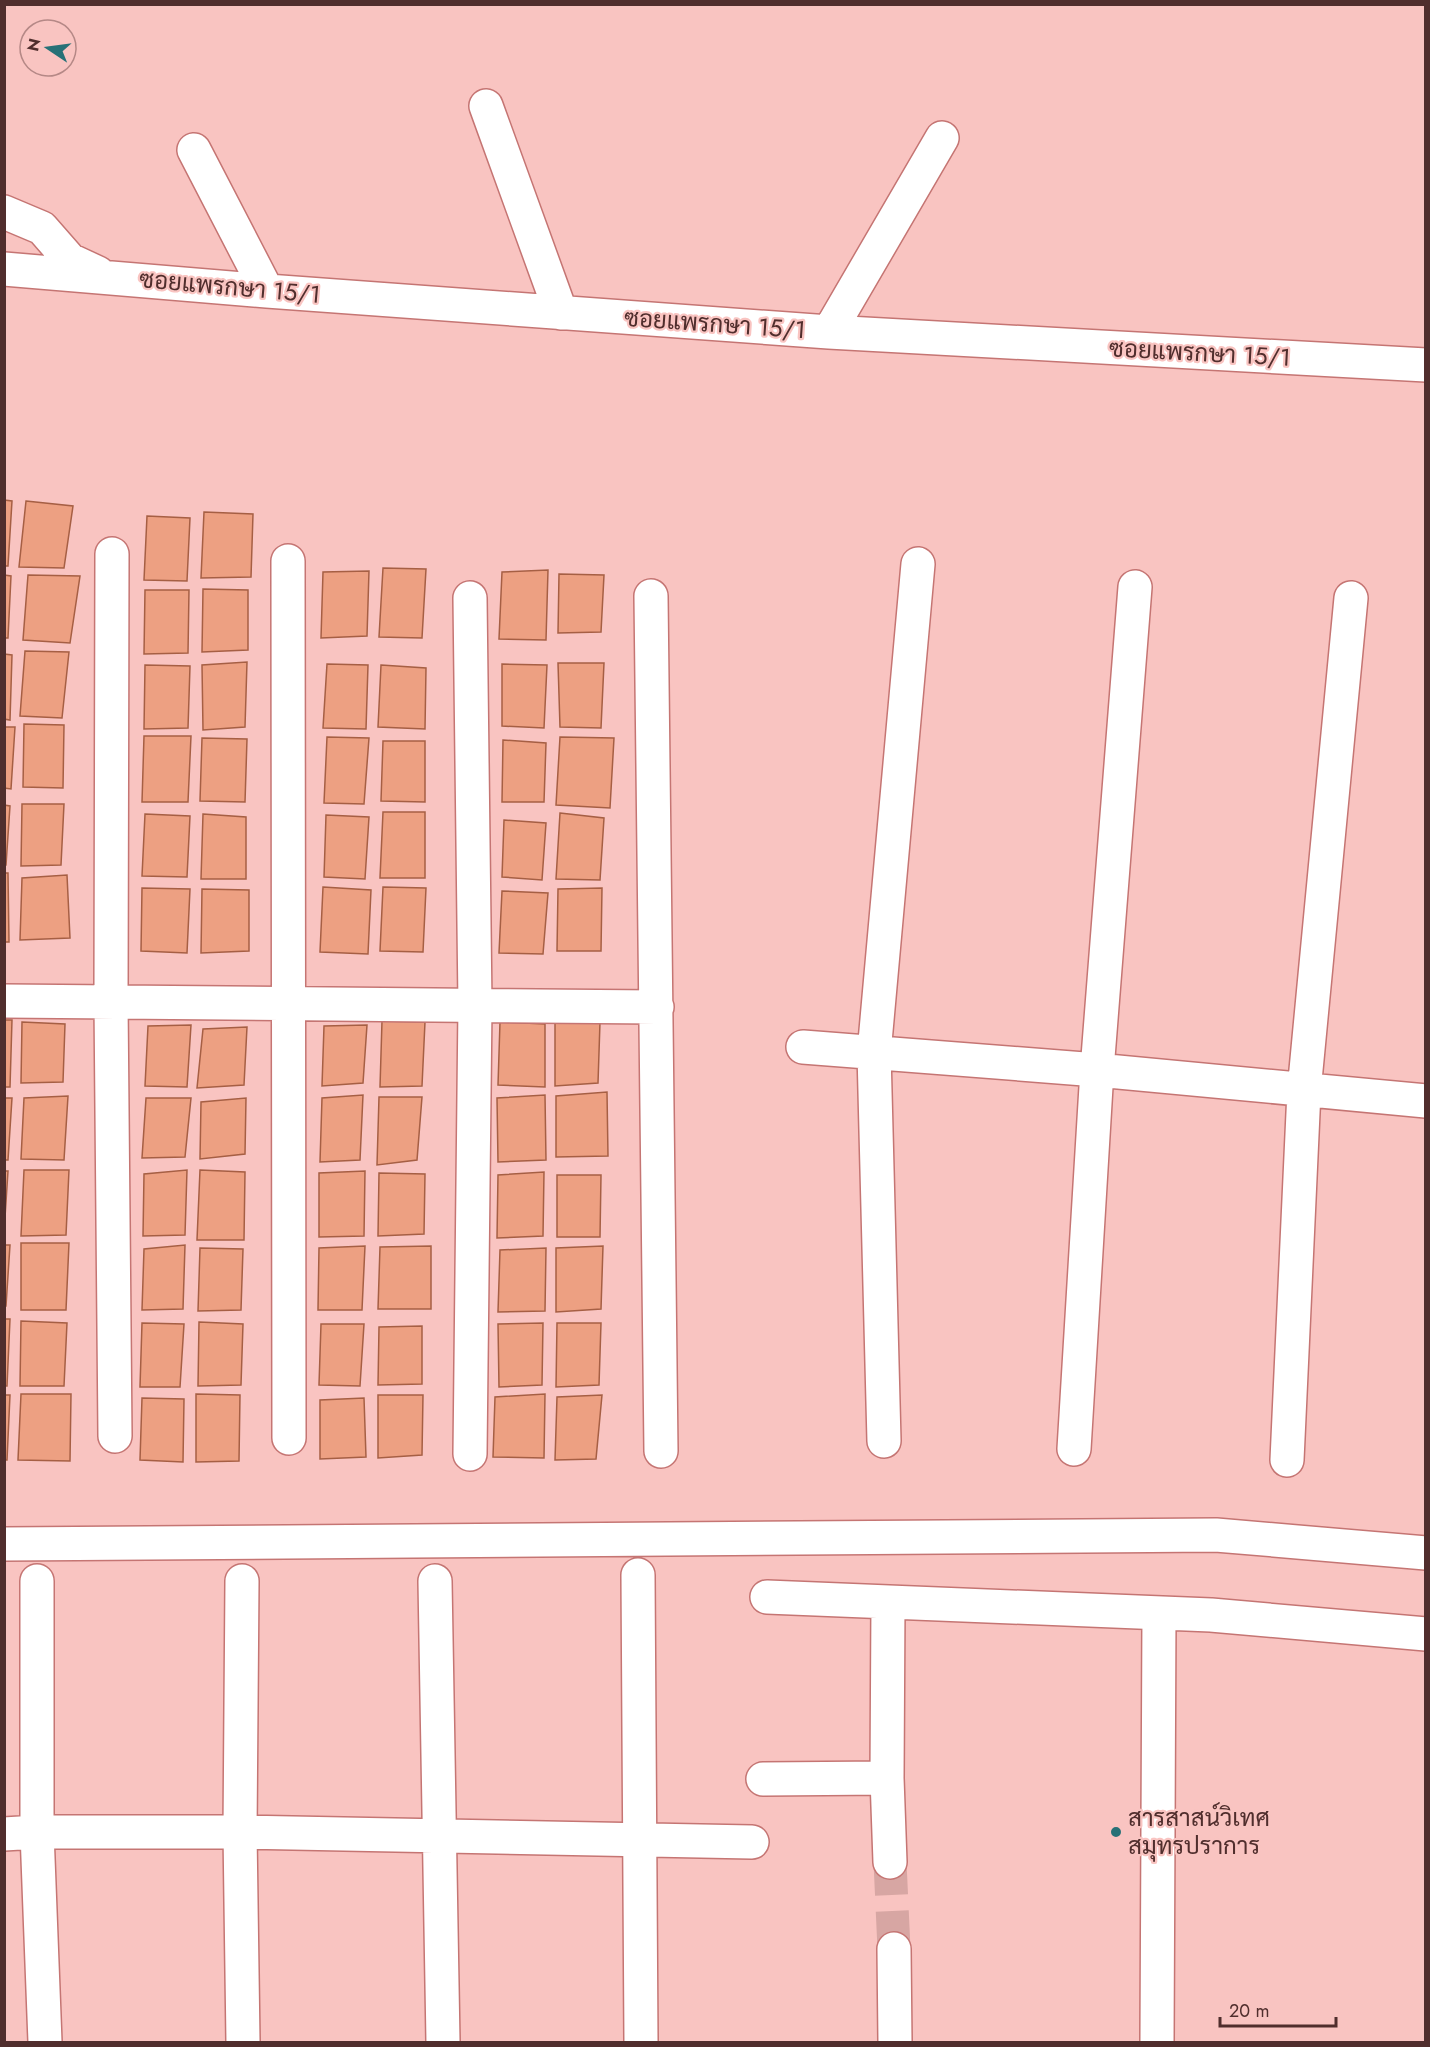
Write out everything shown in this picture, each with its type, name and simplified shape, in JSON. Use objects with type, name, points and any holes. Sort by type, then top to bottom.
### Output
[{"type":"street","points":[[486,106],[561,313]]},
{"type":"street","points":[[829,332],[942,138]]},
{"type":"street","points":[[194,150],[267,291]]},
{"type":"street","points":[[4,212],[42,228],[70,260],[108,278]]},
{"type":"street","name":"ซอยแพรกษา 15/1","points":[[4,269],[267,291],[829,332],[1425,365]]},
{"type":"street","points":[[112,554],[111,1002],[115,1436]]},
{"type":"street","points":[[288,561],[289,1438]]},
{"type":"street","points":[[884,1441],[874,1053],[918,564]]},
{"type":"street","points":[[1074,1449],[1097,1070],[1135,586]]},
{"type":"street","points":[[651,596],[661,1452]]},
{"type":"street","points":[[470,598],[474,1005],[470,1454]]},
{"type":"street","points":[[1287,1460],[1304,1091],[1351,598]]},
{"type":"street","points":[[4,1001],[657,1007]]},
{"type":"street","points":[[803,1047],[1097,1070],[1425,1101]]},
{"type":"street","points":[[4,1544],[1216,1535],[1425,1553]]},
{"type":"street","points":[[638,1575],[641,2043]]},
{"type":"street","points":[[37,1581],[37,1832],[45,2043]]},
{"type":"street","points":[[242,1581],[240,1832],[243,2043]]},
{"type":"street","points":[[435,1581],[443,2043]]},
{"type":"street","points":[[767,1597],[1211,1615],[1425,1634]]},
{"type":"street","points":[[888,1602],[887,1778],[890,1862]]},
{"type":"street","points":[[1157,2043],[1159,1613]]},
{"type":"street","points":[[763,1779],[887,1778]]},
{"type":"street","points":[[4,1834],[240,1832],[752,1842]]},
{"type":"street","points":[[894,1949],[895,2043]]},
{"type":"building","points":[[4,500],[12,501],[8,566],[4,566]]},
{"type":"building","points":[[26,501],[73,506],[64,568],[19,567]]},
{"type":"building","points":[[204,512],[253,514],[251,577],[201,578]]},
{"type":"building","points":[[147,516],[190,518],[187,581],[144,580]]},
{"type":"building","points":[[383,568],[426,569],[422,638],[379,637]]},
{"type":"building","points":[[548,570],[546,640],[499,639],[502,572]]},
{"type":"building","points":[[369,571],[367,636],[321,638],[323,572]]},
{"type":"building","points":[[559,574],[604,575],[601,632],[558,633]]},
{"type":"building","points":[[4,575],[11,576],[8,638],[4,638]]},
{"type":"building","points":[[28,575],[80,576],[70,643],[23,640]]},
{"type":"building","points":[[203,589],[248,590],[248,650],[202,652]]},
{"type":"building","points":[[145,590],[189,590],[188,653],[144,654]]},
{"type":"building","points":[[25,651],[69,652],[62,718],[20,716]]},
{"type":"building","points":[[4,654],[12,655],[10,720],[4,719]]},
{"type":"building","points":[[247,662],[245,727],[203,730],[202,665]]},
{"type":"building","points":[[558,663],[604,663],[601,728],[560,727]]},
{"type":"building","points":[[327,664],[368,665],[366,729],[323,728]]},
{"type":"building","points":[[502,664],[547,665],[544,728],[502,726]]},
{"type":"building","points":[[145,665],[190,666],[188,728],[144,729]]},
{"type":"building","points":[[381,665],[426,668],[425,729],[378,727]]},
{"type":"building","points":[[24,724],[64,725],[63,788],[23,787]]},
{"type":"building","points":[[4,727],[15,727],[11,789],[4,788]]},
{"type":"building","points":[[144,736],[191,736],[188,802],[142,802]]},
{"type":"building","points":[[327,737],[369,738],[364,804],[324,803]]},
{"type":"building","points":[[560,737],[614,738],[610,808],[556,805]]},
{"type":"building","points":[[202,738],[247,739],[245,802],[200,801]]},
{"type":"building","points":[[503,740],[546,743],[544,802],[502,802]]},
{"type":"building","points":[[383,741],[425,741],[425,802],[381,801]]},
{"type":"building","points":[[22,804],[64,804],[61,865],[21,866]]},
{"type":"building","points":[[4,805],[10,806],[6,865],[4,865]]},
{"type":"building","points":[[383,812],[425,812],[425,878],[380,878]]},
{"type":"building","points":[[560,813],[604,818],[600,880],[556,879]]},
{"type":"building","points":[[145,814],[190,816],[187,877],[142,876]]},
{"type":"building","points":[[203,814],[246,817],[246,879],[201,879]]},
{"type":"building","points":[[326,815],[369,817],[365,879],[324,877]]},
{"type":"building","points":[[504,820],[546,823],[542,880],[502,877]]},
{"type":"building","points":[[4,873],[8,873],[9,942],[4,942]]},
{"type":"building","points":[[67,875],[70,938],[20,940],[22,878]]},
{"type":"building","points":[[323,887],[371,890],[368,954],[320,952]]},
{"type":"building","points":[[383,887],[426,888],[423,952],[380,951]]},
{"type":"building","points":[[142,888],[190,889],[187,953],[141,951]]},
{"type":"building","points":[[602,888],[601,951],[557,951],[558,889]]},
{"type":"building","points":[[202,889],[249,890],[249,951],[201,953]]},
{"type":"building","points":[[502,891],[548,893],[543,954],[499,953]]},
{"type":"building","points":[[4,1020],[12,1020],[10,1087],[4,1087]]},
{"type":"building","points":[[382,1021],[425,1022],[422,1086],[380,1087]]},
{"type":"building","points":[[555,1021],[600,1022],[598,1083],[555,1086]]},
{"type":"building","points":[[22,1022],[65,1024],[63,1082],[21,1083]]},
{"type":"building","points":[[500,1022],[545,1024],[545,1087],[498,1085]]},
{"type":"building","points":[[191,1025],[187,1087],[145,1086],[148,1026]]},
{"type":"building","points":[[367,1025],[363,1083],[322,1086],[324,1026]]},
{"type":"building","points":[[247,1027],[244,1085],[197,1088],[203,1029]]},
{"type":"building","points":[[607,1092],[608,1156],[556,1157],[556,1096]]},
{"type":"building","points":[[363,1095],[360,1160],[320,1162],[322,1098]]},
{"type":"building","points":[[545,1095],[546,1160],[498,1162],[497,1098]]},
{"type":"building","points":[[68,1096],[64,1160],[21,1159],[24,1098]]},
{"type":"building","points":[[379,1097],[422,1097],[417,1160],[377,1165]]},
{"type":"building","points":[[4,1098],[12,1098],[8,1160],[4,1160]]},
{"type":"building","points":[[146,1098],[191,1098],[185,1157],[142,1158]]},
{"type":"building","points":[[246,1098],[245,1154],[200,1159],[201,1102]]},
{"type":"building","points":[[24,1170],[69,1170],[66,1235],[21,1236]]},
{"type":"building","points":[[187,1170],[185,1235],[143,1236],[144,1174]]},
{"type":"building","points":[[200,1170],[245,1172],[244,1240],[197,1240]]},
{"type":"building","points":[[4,1171],[8,1171],[4,1233]]},
{"type":"building","points":[[365,1171],[364,1236],[319,1237],[319,1173]]},
{"type":"building","points":[[544,1172],[543,1236],[497,1238],[498,1175]]},
{"type":"building","points":[[379,1173],[425,1174],[424,1234],[378,1236]]},
{"type":"building","points":[[557,1175],[601,1175],[600,1237],[557,1237]]},
{"type":"building","points":[[21,1243],[69,1243],[66,1310],[21,1310]]},
{"type":"building","points":[[4,1245],[10,1245],[6,1306],[4,1306]]},
{"type":"building","points":[[185,1245],[183,1309],[142,1310],[144,1249]]},
{"type":"building","points":[[365,1246],[362,1310],[318,1310],[319,1248]]},
{"type":"building","points":[[431,1246],[431,1309],[378,1309],[380,1247]]},
{"type":"building","points":[[603,1246],[601,1309],[556,1312],[556,1248]]},
{"type":"building","points":[[200,1248],[243,1249],[241,1310],[198,1311]]},
{"type":"building","points":[[546,1248],[545,1311],[498,1312],[500,1250]]},
{"type":"building","points":[[4,1319],[10,1319],[7,1386],[4,1386]]},
{"type":"building","points":[[21,1321],[67,1323],[64,1386],[20,1386]]},
{"type":"building","points":[[199,1322],[243,1324],[241,1385],[198,1386]]},
{"type":"building","points":[[142,1323],[184,1324],[180,1387],[140,1387]]},
{"type":"building","points":[[543,1323],[542,1385],[499,1387],[498,1324]]},
{"type":"building","points":[[557,1323],[601,1323],[599,1385],[556,1387]]},
{"type":"building","points":[[321,1324],[364,1324],[360,1386],[319,1385]]},
{"type":"building","points":[[422,1326],[422,1384],[378,1385],[379,1327]]},
{"type":"building","points":[[21,1394],[71,1394],[70,1461],[18,1460]]},
{"type":"building","points":[[196,1394],[240,1395],[239,1461],[196,1462]]},
{"type":"building","points":[[545,1394],[544,1458],[493,1457],[495,1397]]},
{"type":"building","points":[[4,1395],[10,1395],[7,1460],[4,1460]]},
{"type":"building","points":[[378,1395],[423,1395],[422,1455],[378,1458]]},
{"type":"building","points":[[602,1395],[596,1459],[555,1460],[557,1397]]},
{"type":"building","points":[[142,1398],[184,1399],[183,1462],[140,1460]]},
{"type":"building","points":[[364,1398],[366,1457],[320,1459],[320,1400]]},
{"type":"tunnel","points":[[890,1862],[894,1949]]},
{"type":"place","name":"สารสาสน์วิเทศ สมุทรปราการ","points":[[1116,1832]]}]
